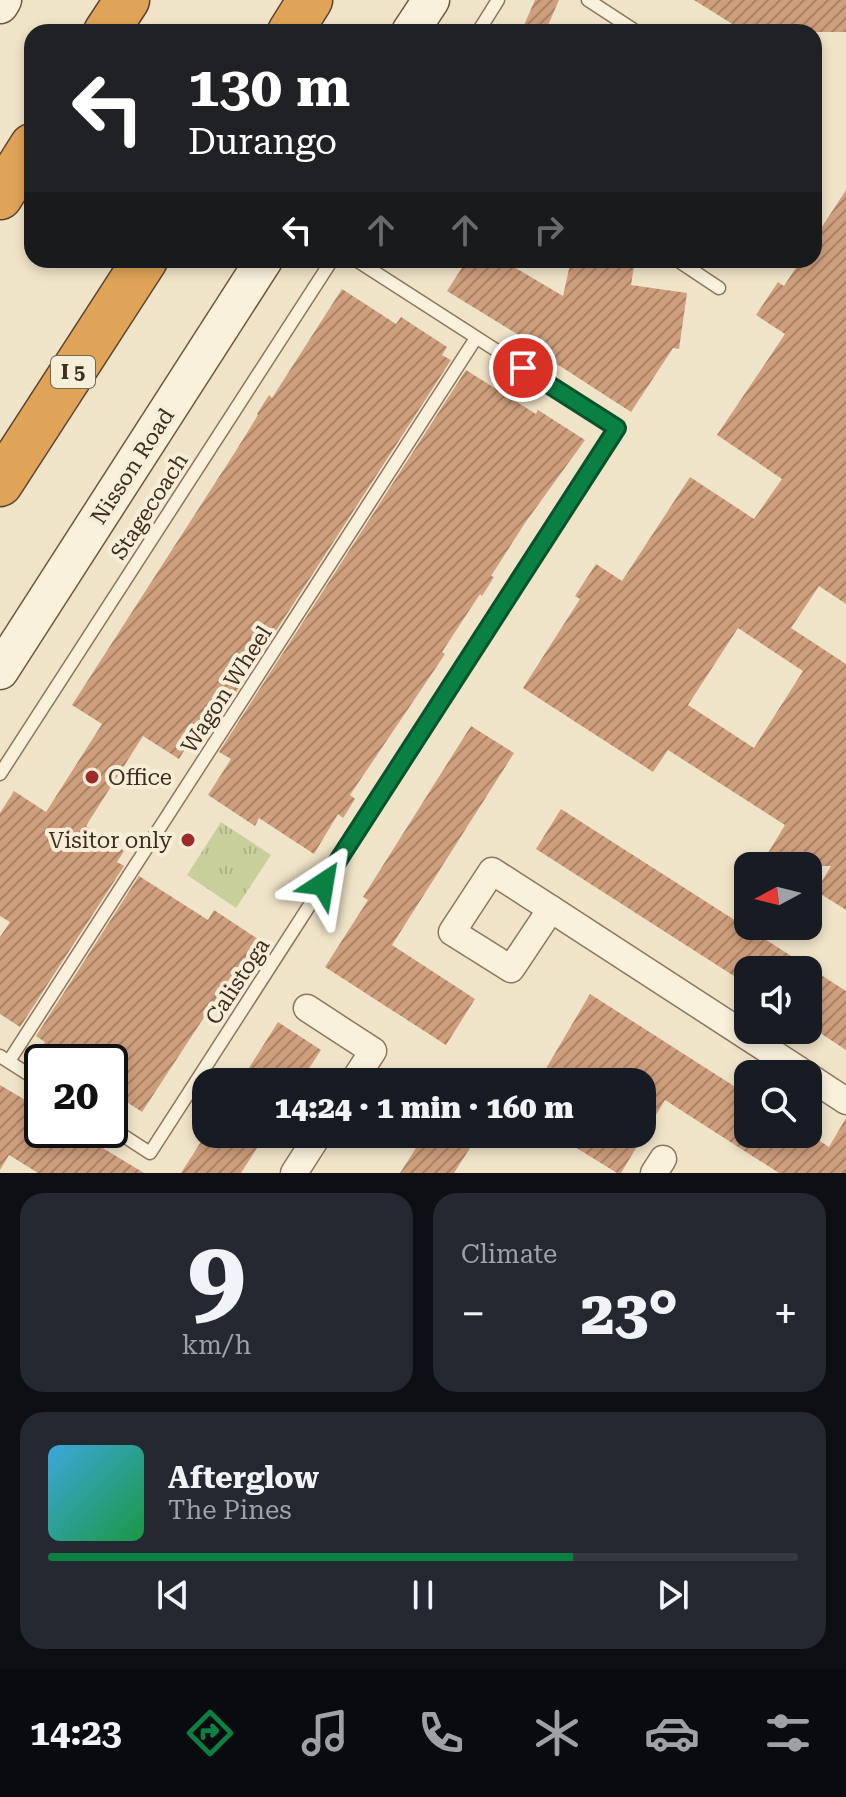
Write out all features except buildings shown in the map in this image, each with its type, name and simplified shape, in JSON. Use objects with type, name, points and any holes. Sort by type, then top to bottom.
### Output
[{"type":"highway","points":[[111,24],[127,0]]},
{"type":"highway","points":[[295,24],[310,0]]},
{"type":"highway","points":[[0,197],[24,159]]},
{"type":"highway","name":"I 5","points":[[0,484],[140,268]]},
{"type":"street","points":[[0,5],[3,0]]},
{"type":"street","points":[[415,24],[431,0]]},
{"type":"street","name":"Nisson Road","points":[[0,671],[259,268]]},
{"type":"street","points":[[551,909],[783,1060]]},
{"type":"street","points":[[307,1008],[373,1051],[362,1068]]},
{"type":"street","points":[[822,1085],[846,1101]]},
{"type":"street","points":[[294,1173],[310,1148]]},
{"type":"lane","points":[[483,24],[498,0]]},
{"type":"lane","points":[[588,0],[625,24]]},
{"type":"lane","name":"Stagecoach","points":[[0,774],[327,268]]},
{"type":"lane","points":[[368,268],[476,338]]},
{"type":"lane","points":[[689,268],[719,288]]},
{"type":"lane","name":"Calistoga","points":[[128,1139],[150,1153],[617,428],[476,338]]},
{"type":"lane","name":"Wagon Wheel","points":[[4,1058],[476,338]]},
{"type":"lane","points":[[4,1058],[24,1071]]},
{"type":"green space","points":[[221,822],[271,855],[236,908],[187,875]]},
{"type":"place","name":"Office","points":[[92,777]]},
{"type":"place","name":"Visitor only","points":[[188,840]]},
{"type":"route","points":[[323,884],[617,428],[523,368]]}]
